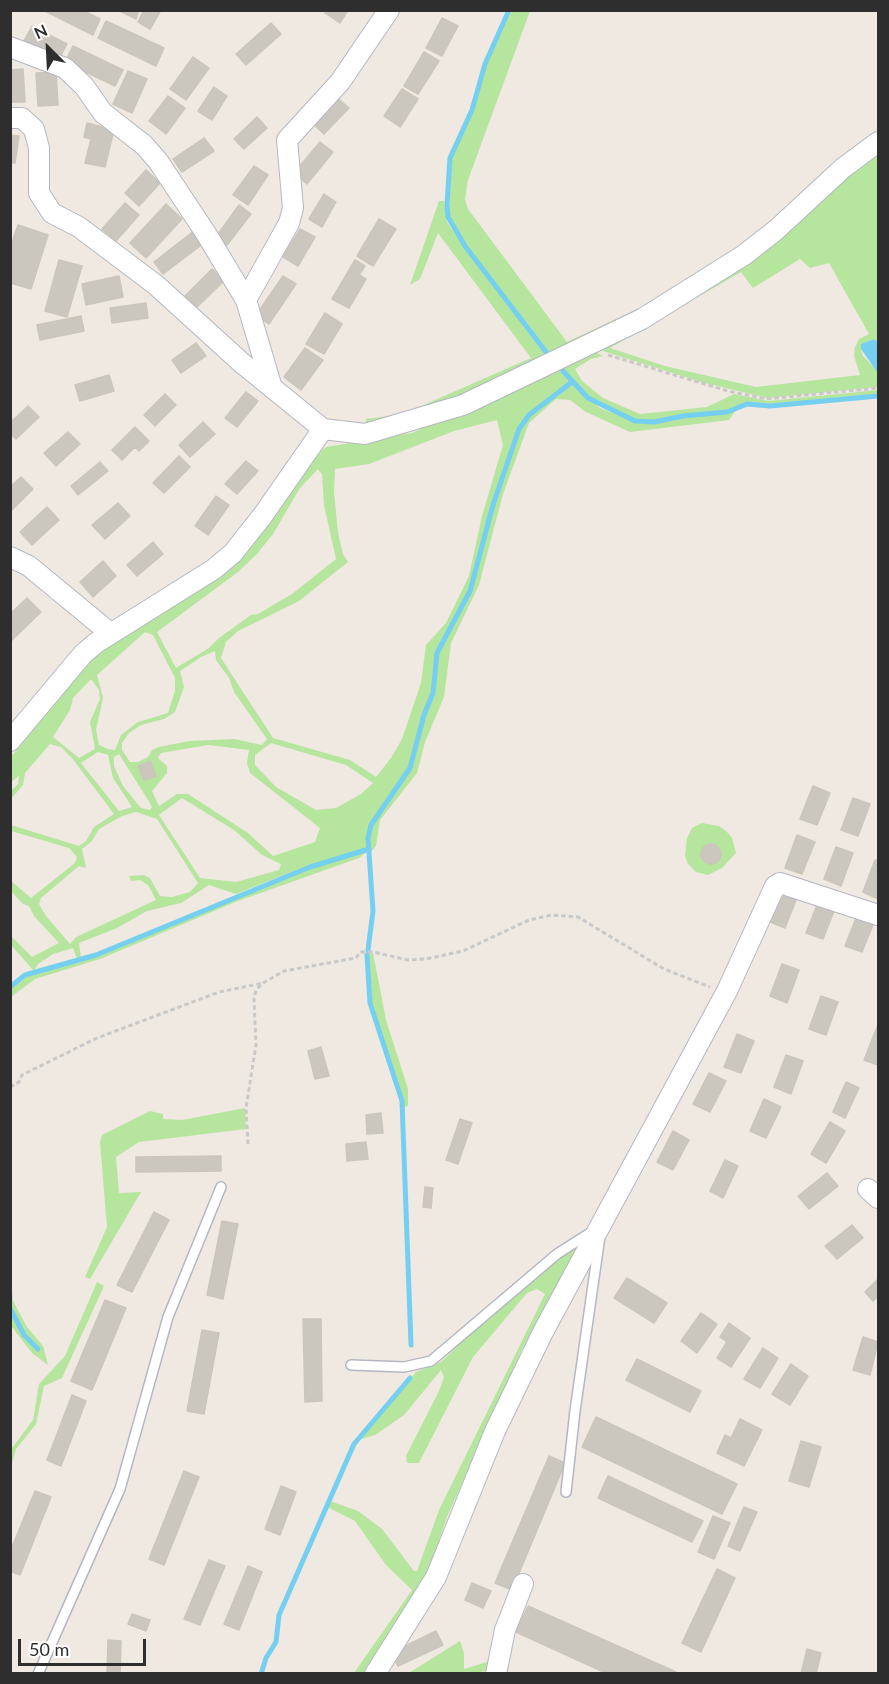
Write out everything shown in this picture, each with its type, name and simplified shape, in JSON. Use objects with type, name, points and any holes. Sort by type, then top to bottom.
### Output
[{"type":"street","points":[[246,300],[289,223],[293,208],[287,141],[340,82],[389,10]]},
{"type":"street","points":[[15,50],[65,68],[84,86],[103,113],[144,145],[158,161],[207,235],[246,300],[272,388]]},
{"type":"street","points":[[10,118],[22,118],[34,129],[39,148],[39,193],[52,213],[79,227],[156,285],[272,388],[323,429],[365,434],[463,405],[642,319],[744,255],[777,230],[843,168],[879,142]]},
{"type":"street","points":[[10,741],[83,654],[110,633],[214,569],[233,553],[263,515],[323,429]]},
{"type":"street","points":[[10,557],[29,566],[110,633]]},
{"type":"street","points":[[375,1674],[436,1577],[499,1422],[543,1332],[600,1227],[622,1180],[727,991],[775,886],[780,883],[879,915]]},
{"type":"street","points":[[496,1674],[505,1630],[523,1584]]},
{"type":"lane","points":[[38,1674],[120,1489],[168,1317],[221,1187]]},
{"type":"lane","points":[[351,1365],[404,1367],[431,1361],[557,1254],[600,1227]]},
{"type":"lane","points":[[566,1492],[574,1411],[600,1250],[600,1227]]},
{"type":"path","points":[[588,345],[604,354],[681,379],[766,399],[879,388]]},
{"type":"path","points":[[10,1087],[19,1082],[22,1075],[97,1038],[219,992],[263,982],[284,971],[356,958],[360,952],[373,952],[408,960],[426,959],[463,951],[529,920],[552,915],[578,918],[664,969],[694,978],[704,986],[727,991]]},
{"type":"path","points":[[248,1144],[247,1098],[256,1045],[254,999],[256,990],[263,982]]},
{"type":"green space","points":[[511,11],[530,11],[468,180],[465,199],[468,209],[567,342],[669,294],[701,274],[754,236],[851,150],[878,132],[878,138],[777,223],[699,280],[551,355],[476,260],[449,217],[451,158],[473,110],[486,64]]},
{"type":"green space","points":[[878,150],[878,342],[874,339],[862,344],[861,349],[863,356],[878,372],[878,387],[767,398],[701,382],[603,351],[599,347]],"holes":[[[800,259],[810,268],[829,263],[869,334],[859,339],[855,347],[854,356],[860,375],[756,387],[665,366],[610,348],[741,272],[753,288]]]},
{"type":"green space","points":[[439,201],[444,201],[447,222],[463,246],[546,356],[462,397],[372,424],[366,423],[366,419],[396,415],[419,407],[531,358],[438,233],[420,279],[410,285]]},
{"type":"green space","points":[[593,351],[603,356],[591,359],[575,369],[582,381],[603,398],[640,414],[707,407],[734,394],[768,401],[878,390],[878,394],[771,405],[747,403],[726,411],[683,415],[654,421],[635,420],[602,406],[578,388],[564,370],[562,371],[570,382],[528,414],[517,429],[492,504],[468,591],[436,653],[432,692],[422,715],[408,768],[400,783],[373,818],[367,838],[367,848],[309,865],[236,894],[209,885],[181,903],[147,911],[117,928],[79,943],[81,958],[77,959],[73,948],[53,954],[38,964],[34,971],[11,945],[11,936],[32,957],[59,943],[34,916],[29,906],[23,904],[11,891],[11,881],[31,898],[75,863],[77,857],[69,848],[11,831],[11,825],[79,846],[86,841],[94,827],[114,814],[72,758],[61,747],[50,744],[25,773],[23,785],[11,799],[11,791],[18,784],[19,776],[11,782],[11,757],[88,658],[201,585],[314,457],[326,447],[412,433]],"holes":[[[497,420],[503,445],[482,516],[469,576],[446,623],[426,645],[421,683],[402,739],[376,777],[350,760],[273,738],[221,658],[226,642],[238,631],[299,601],[348,562],[343,554],[338,533],[334,492],[335,469],[369,464],[454,431]],[[318,469],[322,474],[324,505],[336,559],[292,594],[258,614],[251,615],[209,648],[176,668],[157,632],[238,572],[273,534],[300,488]],[[145,632],[153,635],[175,678],[175,691],[168,713],[138,722],[121,735],[115,750],[108,749],[99,745],[96,730],[103,698],[97,675]],[[215,651],[216,660],[229,678],[234,692],[267,739],[262,745],[234,739],[189,741],[159,747],[152,750],[148,757],[138,762],[130,762],[122,750],[122,743],[129,733],[141,725],[164,719],[175,712],[184,687],[180,671]],[[91,679],[99,690],[100,699],[90,722],[95,749],[79,758],[53,737],[70,710],[73,698]],[[271,743],[346,765],[373,783],[361,794],[336,808],[316,810],[276,787],[255,765],[255,755]],[[208,745],[249,750],[247,763],[250,773],[320,828],[315,842],[273,856],[248,833],[188,794],[177,794],[159,806],[152,791],[167,773],[167,766],[158,758],[161,753]],[[98,752],[108,755],[113,778],[132,807],[119,811],[81,763]],[[119,754],[152,807],[150,810],[141,808],[123,786],[114,766],[114,757]],[[182,798],[234,830],[262,855],[281,864],[279,870],[236,882],[200,878],[159,815]],[[136,812],[157,819],[198,883],[190,892],[172,897],[160,896],[150,878],[144,875],[129,876],[131,881],[140,880],[148,885],[156,900],[76,937],[70,944],[46,916],[39,904],[41,898],[79,866],[86,868],[82,849],[92,841],[99,829],[122,816]]]},
{"type":"green space","points":[[572,384],[600,408],[635,422],[655,424],[683,417],[727,413],[738,407],[729,420],[630,432],[586,412],[570,400],[556,399],[529,423],[503,494],[479,585],[451,643],[444,697],[425,742],[417,773],[380,820],[376,846],[370,853],[369,838],[375,820],[411,768],[425,716],[435,693],[438,654],[471,591],[494,505],[520,430],[530,416]]},
{"type":"green space","points":[[702,823],[719,826],[727,832],[732,838],[736,853],[722,868],[708,875],[696,872],[688,864],[685,856],[687,838],[692,828]]},
{"type":"green space","points":[[368,851],[359,858],[238,901],[100,959],[35,979],[11,997],[11,989],[26,977],[96,956],[310,868]]},
{"type":"green space","points":[[369,953],[373,953],[386,1020],[408,1089],[408,1106],[404,1107],[371,1003]]},
{"type":"green space","points":[[245,1108],[246,1129],[139,1142],[116,1157],[119,1193],[141,1192],[90,1279],[85,1277],[107,1227],[100,1142],[102,1135],[150,1111],[163,1114],[163,1119],[182,1120]]},
{"type":"green space","points":[[583,1245],[565,1271],[522,1349],[447,1517],[428,1573],[365,1673],[354,1673],[412,1590],[386,1565],[355,1521],[327,1507],[330,1501],[358,1511],[382,1529],[414,1571],[417,1571],[439,1510],[545,1294],[537,1289],[527,1293],[473,1357],[419,1463],[407,1463],[406,1456],[439,1391],[444,1377],[441,1370],[404,1415],[375,1435],[358,1440],[416,1372],[441,1362],[502,1304],[568,1252]]},
{"type":"green space","points":[[11,1281],[13,1301],[27,1327],[43,1346],[48,1365],[32,1353],[12,1327],[11,1310],[23,1335],[39,1350],[25,1334],[11,1305]]},
{"type":"green space","points":[[97,1282],[104,1286],[62,1378],[44,1386],[36,1424],[16,1449],[11,1467],[12,1448],[33,1420],[39,1384],[65,1356]]},
{"type":"green space","points":[[460,1641],[464,1653],[464,1669],[490,1661],[489,1670],[477,1673],[407,1674]]},
{"type":"water","points":[[874,339],[878,342],[877,372],[861,349],[861,344]]},
{"type":"building","points":[[43,10],[82,10],[100,19],[93,35]]},
{"type":"building","points":[[118,10],[139,10],[136,19]]},
{"type":"building","points":[[144,10],[161,10],[150,29],[138,22]]},
{"type":"building","points":[[326,10],[348,10],[340,23],[325,13]]},
{"type":"building","points":[[442,18],[458,26],[442,56],[426,48]]},
{"type":"building","points":[[106,21],[164,48],[156,66],[98,38]]},
{"type":"building","points":[[271,23],[281,34],[246,65],[236,54]]},
{"type":"building","points":[[32,26],[67,44],[59,59],[24,41]]},
{"type":"building","points":[[73,46],[123,70],[115,86],[65,62]]},
{"type":"building","points":[[424,52],[439,61],[418,94],[404,86]]},
{"type":"building","points":[[193,57],[209,68],[186,100],[170,89]]},
{"type":"building","points":[[23,69],[25,102],[10,102],[10,70]]},
{"type":"building","points":[[128,71],[147,79],[132,113],[113,104]]},
{"type":"building","points":[[56,72],[58,105],[38,106],[36,73]]},
{"type":"building","points":[[214,87],[227,96],[212,120],[198,111]]},
{"type":"building","points":[[402,89],[418,99],[400,127],[384,116]]},
{"type":"building","points":[[168,96],[185,108],[166,134],[149,121]]},
{"type":"building","points":[[336,97],[349,108],[324,134],[312,123]]},
{"type":"building","points":[[257,117],[267,128],[244,149],[234,139]]},
{"type":"building","points":[[87,123],[114,130],[105,167],[85,163],[91,139],[84,137]]},
{"type":"building","points":[[10,135],[19,136],[15,163],[10,163]]},
{"type":"building","points":[[204,138],[214,151],[182,172],[173,159]]},
{"type":"building","points":[[320,142],[333,152],[307,184],[294,173]]},
{"type":"building","points":[[254,166],[268,175],[248,205],[233,195]]},
{"type":"building","points":[[146,170],[160,183],[139,206],[125,193]]},
{"type":"building","points":[[324,194],[336,202],[322,227],[309,219]]},
{"type":"building","points":[[125,203],[139,215],[116,241],[102,229]]},
{"type":"building","points":[[166,204],[182,219],[146,258],[130,243]]},
{"type":"building","points":[[239,205],[251,214],[227,245],[216,237]]},
{"type":"building","points":[[379,219],[396,229],[373,266],[357,256]]},
{"type":"building","points":[[18,225],[48,235],[31,289],[10,283],[10,248]]},
{"type":"building","points":[[300,229],[315,237],[298,266],[283,257]]},
{"type":"building","points":[[195,230],[204,243],[163,274],[154,262]]},
{"type":"building","points":[[59,260],[82,266],[67,317],[45,311]]},
{"type":"building","points":[[355,260],[365,266],[359,275],[366,279],[349,308],[332,299]]},
{"type":"building","points":[[212,269],[224,281],[197,307],[185,296]]},
{"type":"building","points":[[119,276],[123,297],[86,305],[82,284]]},
{"type":"building","points":[[283,276],[296,284],[269,324],[256,315]]},
{"type":"building","points":[[146,303],[148,318],[112,323],[110,308]]},
{"type":"building","points":[[325,313],[342,324],[324,354],[306,344]]},
{"type":"building","points":[[81,316],[84,331],[40,340],[37,325]]},
{"type":"building","points":[[196,343],[206,356],[181,373],[172,360]]},
{"type":"building","points":[[305,348],[323,360],[301,390],[284,377]]},
{"type":"building","points":[[109,375],[114,391],[80,401],[75,385]]},
{"type":"building","points":[[246,392],[258,401],[237,427],[225,418]]},
{"type":"building","points":[[165,394],[176,405],[155,426],[144,415]]},
{"type":"building","points":[[28,406],[39,417],[16,439],[10,433],[10,423]]},
{"type":"building","points":[[203,422],[215,434],[190,457],[179,445]]},
{"type":"building","points":[[135,427],[149,441],[139,451],[135,447],[122,460],[112,450]]},
{"type":"building","points":[[68,432],[80,444],[56,466],[44,453]]},
{"type":"building","points":[[179,456],[190,467],[164,493],[153,483]]},
{"type":"building","points":[[246,461],[258,471],[237,494],[225,484]]},
{"type":"building","points":[[100,462],[108,471],[78,495],[71,486]]},
{"type":"building","points":[[21,477],[33,489],[10,512],[10,487]]},
{"type":"building","points":[[216,496],[229,505],[208,535],[195,526]]},
{"type":"building","points":[[118,503],[130,516],[105,539],[92,525]]},
{"type":"building","points":[[47,507],[59,520],[32,545],[20,532]]},
{"type":"building","points":[[153,542],[163,554],[137,576],[127,565]]},
{"type":"building","points":[[103,561],[116,576],[93,597],[80,582]]},
{"type":"building","points":[[27,598],[41,612],[10,642],[10,614]]},
{"type":"building","points":[[150,761],[156,776],[144,780],[138,766]]},
{"type":"building","points":[[813,786],[830,793],[817,825],[800,819]]},
{"type":"building","points":[[853,798],[870,804],[858,836],[841,830]]},
{"type":"building","points":[[797,835],[815,842],[802,874],[785,868]]},
{"type":"building","points":[[711,844],[718,847],[721,854],[718,861],[711,864],[704,861],[701,854],[704,847]]},
{"type":"building","points":[[836,847],[853,853],[841,886],[824,879]]},
{"type":"building","points":[[875,860],[878,861],[878,899],[863,892]]},
{"type":"building","points":[[780,888],[798,895],[785,928],[768,921]]},
{"type":"building","points":[[819,900],[836,906],[823,939],[806,933]]},
{"type":"building","points":[[858,913],[875,920],[862,952],[845,946]]},
{"type":"building","points":[[782,964],[799,970],[787,1003],[770,996]]},
{"type":"building","points":[[821,996],[838,1002],[826,1035],[809,1029]]},
{"type":"building","points":[[878,1028],[878,1065],[864,1060]]},
{"type":"building","points":[[737,1034],[754,1041],[741,1073],[724,1067]]},
{"type":"building","points":[[321,1047],[329,1076],[315,1079],[308,1051]]},
{"type":"building","points":[[786,1055],[803,1061],[791,1094],[774,1087]]},
{"type":"building","points":[[709,1073],[726,1081],[710,1112],[693,1104]]},
{"type":"building","points":[[846,1082],[859,1088],[845,1118],[833,1112]]},
{"type":"building","points":[[764,1099],[781,1107],[766,1138],[750,1131]]},
{"type":"building","points":[[381,1113],[383,1133],[367,1134],[366,1115]]},
{"type":"building","points":[[460,1119],[472,1123],[458,1164],[446,1160]]},
{"type":"building","points":[[830,1122],[845,1131],[826,1163],[811,1154]]},
{"type":"building","points":[[673,1131],[689,1140],[673,1170],[657,1162]]},
{"type":"building","points":[[366,1142],[368,1159],[347,1161],[346,1144]]},
{"type":"building","points":[[221,1156],[221,1171],[136,1172],[136,1157]]},
{"type":"building","points":[[725,1160],[738,1166],[723,1198],[710,1191]]},
{"type":"building","points":[[827,1173],[838,1186],[809,1209],[798,1196]]},
{"type":"building","points":[[425,1187],[433,1188],[431,1208],[423,1207]]},
{"type":"building","points":[[154,1212],[169,1220],[132,1292],[117,1285]]},
{"type":"building","points":[[222,1221],[238,1224],[223,1299],[207,1295]]},
{"type":"building","points":[[852,1225],[863,1238],[837,1259],[825,1246]]},
{"type":"building","points":[[627,1278],[667,1303],[654,1323],[614,1298]]},
{"type":"building","points":[[878,1279],[878,1296],[873,1301],[865,1292]]},
{"type":"building","points":[[105,1300],[126,1308],[92,1390],[71,1381]]},
{"type":"building","points":[[701,1313],[717,1324],[697,1353],[681,1341]]},
{"type":"building","points":[[303,1319],[321,1319],[322,1401],[305,1402]]},
{"type":"building","points":[[729,1323],[750,1338],[731,1367],[717,1358],[727,1342],[720,1337]]},
{"type":"building","points":[[202,1330],[219,1333],[204,1414],[187,1411]]},
{"type":"building","points":[[863,1337],[878,1342],[870,1375],[853,1370]]},
{"type":"building","points":[[763,1348],[778,1358],[760,1388],[744,1379]]},
{"type":"building","points":[[637,1359],[701,1391],[690,1412],[626,1380]]},
{"type":"building","points":[[791,1364],[808,1376],[790,1405],[772,1394]]},
{"type":"building","points":[[72,1395],[86,1401],[61,1466],[47,1460]]},
{"type":"building","points":[[596,1417],[737,1484],[722,1514],[582,1447]]},
{"type":"building","points":[[740,1419],[762,1430],[744,1466],[717,1453],[725,1435],[731,1438]]},
{"type":"building","points":[[801,1441],[821,1447],[809,1487],[789,1481]]},
{"type":"building","points":[[549,1456],[565,1463],[512,1590],[495,1583]]},
{"type":"building","points":[[184,1471],[199,1477],[164,1565],[149,1559]]},
{"type":"building","points":[[608,1476],[703,1521],[692,1542],[598,1498]]},
{"type":"building","points":[[281,1486],[296,1492],[280,1535],[265,1529]]},
{"type":"building","points":[[35,1491],[51,1497],[20,1575],[10,1571],[10,1552]]},
{"type":"building","points":[[744,1507],[757,1512],[740,1551],[728,1546]]},
{"type":"building","points":[[713,1516],[730,1523],[714,1559],[698,1552]]},
{"type":"building","points":[[209,1560],[225,1566],[200,1625],[184,1619]]},
{"type":"building","points":[[248,1566],[262,1572],[239,1630],[224,1624]]},
{"type":"building","points":[[717,1569],[735,1578],[701,1652],[682,1643]]},
{"type":"building","points":[[472,1583],[491,1591],[483,1608],[465,1600]]},
{"type":"building","points":[[528,1606],[676,1672],[608,1674],[516,1632]]},
{"type":"building","points":[[132,1614],[150,1620],[146,1631],[128,1624]]},
{"type":"building","points":[[436,1631],[443,1645],[398,1666],[391,1653]]},
{"type":"building","points":[[108,1640],[121,1641],[120,1674],[107,1674]]},
{"type":"building","points":[[807,1649],[821,1653],[816,1674],[801,1674]]},
{"type":"waterway","points":[[509,10],[485,64],[472,110],[450,158],[448,217],[465,246],[546,352]]},
{"type":"waterway","points":[[563,371],[588,398],[635,421],[654,422],[683,416],[727,412],[747,404],[770,406],[878,396]]},
{"type":"waterway","points":[[368,950],[373,911],[368,838],[371,825],[410,768],[424,715],[433,693],[437,653],[470,591],[493,505],[519,429],[529,415],[572,382]]},
{"type":"waterway","points":[[10,987],[25,975],[96,955],[310,867],[369,849]]},
{"type":"waterway","points":[[367,955],[370,1003],[402,1101],[411,1345]]},
{"type":"waterway","points":[[10,1308],[24,1335],[38,1349]]},
{"type":"waterway","points":[[261,1674],[266,1658],[276,1642],[279,1615],[354,1444],[410,1378]]}]
